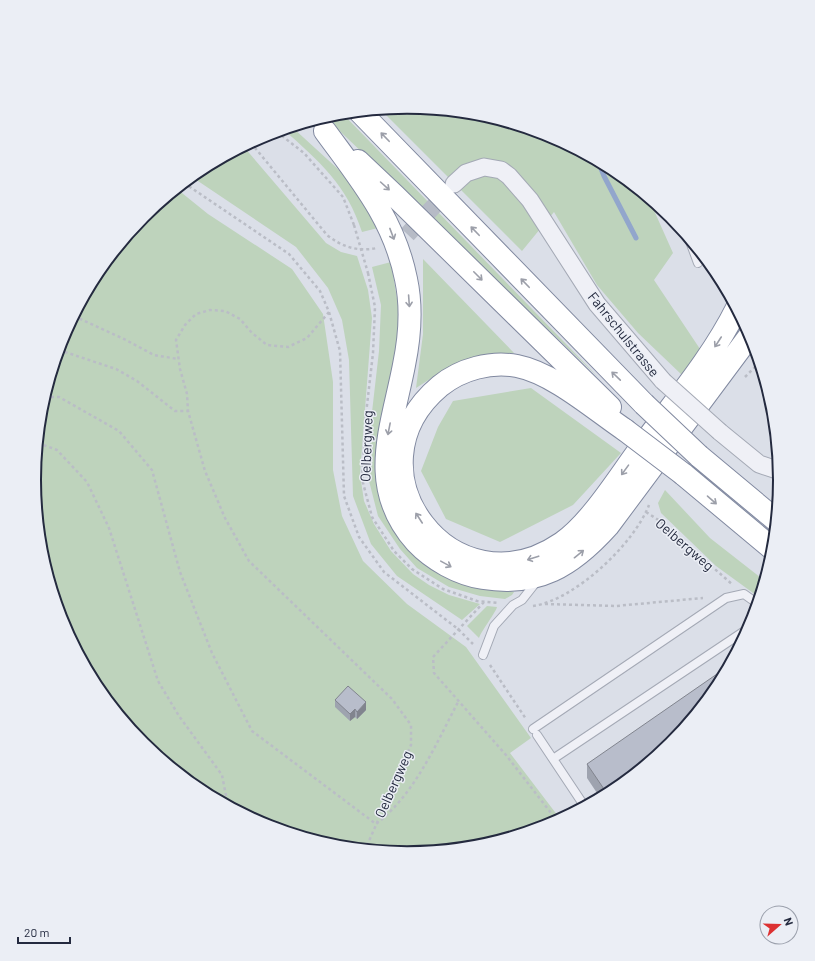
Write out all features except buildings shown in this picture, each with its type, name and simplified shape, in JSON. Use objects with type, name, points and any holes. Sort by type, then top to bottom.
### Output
[{"type":"highway","points":[[364,117],[567,327],[644,404],[702,458],[772,518]]},
{"type":"highway","points":[[319,126],[394,194],[627,428],[768,545]]},
{"type":"highway","points":[[319,126],[382,211],[398,249],[405,277],[410,319],[407,348],[390,425],[386,456],[388,486],[396,513],[403,526],[421,547],[432,556],[456,570],[479,577],[504,581],[517,581],[542,576],[570,561],[608,526],[746,340]]},
{"type":"highway","points":[[627,428],[542,374],[504,364],[479,367],[457,375],[446,382],[428,398],[414,416],[408,427],[403,450],[405,487],[415,513],[432,535],[447,548],[466,557],[487,562],[510,563],[532,558],[548,551],[571,536],[610,490],[710,354],[734,314]]},
{"type":"highway","points":[[702,458],[773,505]]},
{"type":"street","name":"Fahrschulstrasse","points":[[454,184],[466,173],[484,167],[501,170],[509,176],[530,200],[597,304],[663,381],[720,432],[759,464],[774,469]]},
{"type":"lane","points":[[694,252],[698,263]]},
{"type":"lane","points":[[483,655],[494,626],[512,605],[522,600],[542,576]]},
{"type":"lane","points":[[582,803],[535,732],[726,598],[744,594],[754,601]]},
{"type":"lane","points":[[553,759],[740,634]]},
{"type":"path","name":"Oelbergweg","points":[[282,136],[304,153],[343,197],[354,225],[368,274],[375,307],[373,352],[366,414],[362,478],[372,517],[394,551],[412,569],[443,589],[484,602],[534,606],[558,598],[602,567],[617,553],[646,512],[660,521],[744,594]]},
{"type":"path","points":[[255,148],[319,226],[335,241],[344,246],[353,248],[366,249],[380,247]]},
{"type":"path","points":[[189,186],[289,254],[320,292],[329,312],[340,351],[344,496],[360,537],[384,572],[458,629],[483,655],[535,732]]},
{"type":"path","name":"Oelbergweg","points":[[329,312],[307,338],[288,347],[267,345],[252,333],[240,319],[225,310],[210,310],[196,314],[185,325],[176,340],[178,359],[187,394],[188,411],[205,471],[224,518],[249,561],[387,694],[410,725],[411,745],[367,845]]},
{"type":"path","points":[[79,318],[154,355],[178,359]]},
{"type":"path","points":[[64,352],[116,369],[137,381],[175,411],[188,411]]},
{"type":"path","points":[[51,397],[59,397],[119,430],[152,470],[180,572],[212,653],[252,731],[376,824],[392,812],[415,781],[458,702]]},
{"type":"path","points":[[43,445],[57,450],[87,482],[108,528],[158,681],[179,716],[222,775],[227,799]]},
{"type":"path","points":[[542,604],[616,606],[706,598]]},
{"type":"path","points":[[484,602],[433,657],[434,673],[506,755],[554,816]]},
{"type":"green space","points":[[408,114],[455,117],[502,126],[525,133],[570,152],[591,163],[631,190],[653,209],[673,253],[654,280],[700,349],[682,375],[638,333],[597,285],[554,212],[522,251],[386,115]]},
{"type":"green space","points":[[348,119],[599,378],[330,122]]},
{"type":"green space","points":[[296,131],[339,170],[362,195],[378,228],[362,232],[356,215],[340,187],[309,152],[288,134]]},
{"type":"green space","points":[[247,151],[326,243],[341,252],[357,256],[368,290],[372,318],[360,474],[364,501],[374,524],[391,551],[413,574],[429,585],[449,595],[480,604],[462,620],[397,576],[371,544],[353,496],[349,360],[342,320],[328,288],[296,247],[197,181],[224,163]]},
{"type":"green space","points":[[181,192],[208,214],[292,269],[323,314],[333,382],[333,470],[342,516],[363,561],[407,604],[466,647],[531,738],[510,753],[557,815],[525,828],[502,835],[455,844],[408,847],[360,844],[336,840],[290,828],[267,819],[224,798],[184,771],[148,740],[132,722],[117,704],[90,664],[69,621],[60,598],[53,575],[44,528],[41,480],[44,433],[48,409],[60,363],[79,318],[90,297],[117,257],[132,239],[148,221]]},
{"type":"green space","points":[[423,259],[514,353],[475,357],[441,372],[416,388],[423,334]]},
{"type":"green space","points":[[391,262],[400,317],[377,481],[510,591],[514,592],[505,599],[480,596],[449,587],[417,568],[400,549],[378,516],[368,477],[372,412],[379,351],[381,305],[372,267]]},
{"type":"green space","points":[[531,388],[621,453],[573,505],[500,542],[446,519],[421,471],[438,427],[453,401]]},
{"type":"green space","points":[[665,490],[710,538],[761,578],[756,595],[716,566],[661,513],[658,503]]},
{"type":"green space","points":[[487,606],[497,607],[479,638],[467,626]]},
{"type":"waterway","points":[[602,170],[636,238]]},
{"type":"tunnel","points":[[385,245],[406,236],[450,189]]}]
